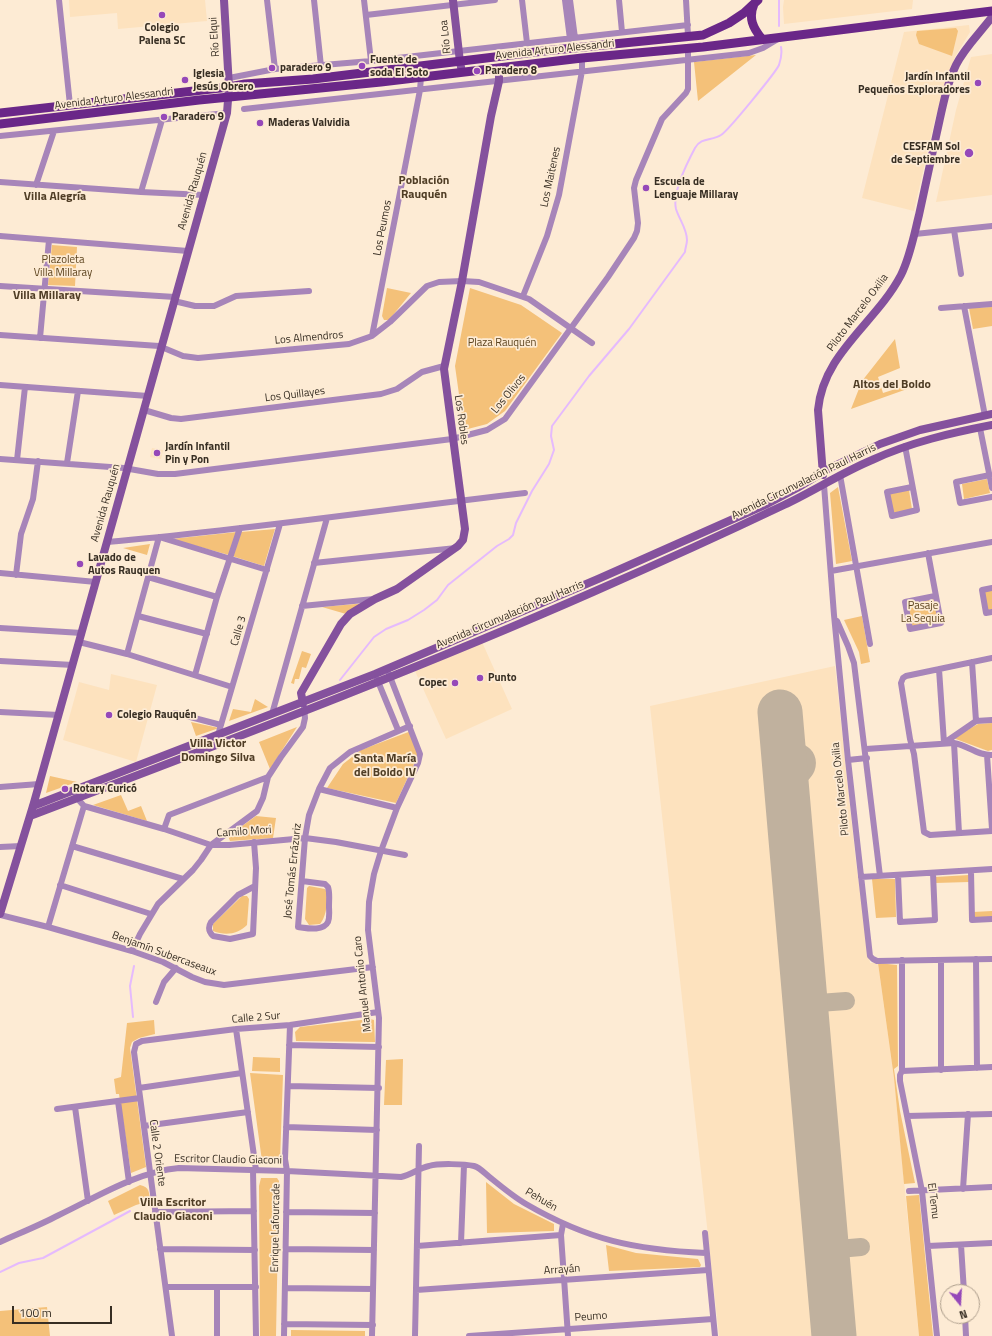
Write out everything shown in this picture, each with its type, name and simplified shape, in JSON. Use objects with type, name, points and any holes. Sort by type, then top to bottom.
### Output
[{"type":"main road","name":"Río Elqui","points":[[224,0],[229,83],[228,97]]},
{"type":"main road","name":"Río Loa","points":[[453,2],[462,72]]},
{"type":"main road","points":[[688,48],[703,35],[729,23],[756,2]]},
{"type":"main road","points":[[756,2],[751,13],[752,23],[756,32],[762,39]]},
{"type":"main road","name":"Avenida Arturo Alessandri","points":[[0,124],[228,97],[779,38],[992,12]]},
{"type":"main road","name":"Piloto Marcelo Oxilia","points":[[824,484],[818,410],[824,385],[837,358],[896,284],[906,264],[940,118],[952,76],[964,53],[992,17]]},
{"type":"main road","name":"Avenida Arturo Alessandri","points":[[0,113],[229,83],[245,84],[313,79],[544,51],[703,35]]},
{"type":"main road","name":"Los Robles","points":[[304,706],[301,693],[341,624],[350,614],[375,599],[396,589],[456,548],[463,540],[465,533],[444,380],[444,366],[462,281],[491,116],[499,81],[499,68]]},
{"type":"main road","name":"Avenida Rauquén","points":[[0,914],[2,902],[33,806],[82,633],[148,396],[160,347],[175,299],[227,113],[228,97]]},
{"type":"main road","name":"Avenida Circunvalación Paul Harris","points":[[376,678],[387,669],[527,610],[766,504],[797,488],[822,472],[880,444],[902,435],[988,415]]},
{"type":"main road","name":"Avenida Circunvalación Paul Harris","points":[[30,816],[76,794],[376,678],[390,677],[417,667],[591,593],[768,513],[840,475],[905,446],[942,435],[992,425]]},
{"type":"main road","name":"Avenida Circunvalación Paul Harris","points":[[218,739],[272,714],[304,706]]},
{"type":"main road","name":"Avenida Circunvalación Paul Harris","points":[[33,806],[76,794]]},
{"type":"street","points":[[59,0],[70,105]]},
{"type":"street","points":[[268,0],[275,69]]},
{"type":"street","points":[[314,0],[321,66]]},
{"type":"street","points":[[364,0],[371,61]]},
{"type":"street","points":[[366,15],[453,2],[495,0]]},
{"type":"street","points":[[522,0],[527,43]]},
{"type":"street","points":[[566,0],[572,38]]},
{"type":"street","points":[[570,0],[572,38]]},
{"type":"street","points":[[618,0],[622,32]]},
{"type":"street","points":[[686,0],[688,36]]},
{"type":"street","name":"Avenida Arturo Alessandri","points":[[229,83],[275,69],[371,61],[688,25]]},
{"type":"street","name":"Avenida Arturo Alessandri","points":[[244,109],[749,53],[763,48],[779,38]]},
{"type":"street","name":"Los Olivos","points":[[0,458],[128,468],[158,474],[175,474],[452,439],[486,430],[505,419],[608,277],[634,238],[637,231],[634,188],[636,180],[662,119],[688,89],[688,48]]},
{"type":"street","name":"Los Maitenes","points":[[522,296],[547,236],[559,196],[582,71],[582,58]]},
{"type":"street","name":"Los Peumos","points":[[372,336],[420,90],[421,77]]},
{"type":"street","points":[[0,136],[227,113]]},
{"type":"street","points":[[141,192],[162,120]]},
{"type":"street","points":[[36,185],[54,131]]},
{"type":"street","points":[[0,182],[204,195]]},
{"type":"street","points":[[914,234],[992,226]]},
{"type":"street","points":[[954,230],[961,274]]},
{"type":"street","points":[[0,236],[188,251]]},
{"type":"street","points":[[40,338],[49,240]]},
{"type":"street","name":"Los Almendros","points":[[0,335],[160,347],[183,356],[198,358],[350,344],[372,336],[390,322],[427,286],[440,282],[462,281],[479,282],[529,299],[592,343]]},
{"type":"street","points":[[0,286],[44,288],[175,299],[196,306],[214,306],[236,296],[309,291]]},
{"type":"street","points":[[941,308],[992,304]]},
{"type":"street","points":[[964,306],[988,415]]},
{"type":"street","name":"Los Quillayes","points":[[144,410],[171,418],[181,419],[381,394],[397,389],[422,372],[444,366]]},
{"type":"street","points":[[0,385],[148,396]]},
{"type":"street","points":[[17,460],[25,387]]},
{"type":"street","points":[[67,463],[78,391]]},
{"type":"street","points":[[980,428],[992,488]]},
{"type":"street","points":[[905,446],[917,510],[892,516],[887,492],[912,487]]},
{"type":"street","points":[[16,575],[21,534],[33,499],[38,461]]},
{"type":"street","points":[[840,475],[870,644]]},
{"type":"street","points":[[990,476],[956,482],[960,504],[992,497]]},
{"type":"street","name":"Piloto Marcelo Oxilia","points":[[824,484],[834,615],[848,760],[870,954],[873,959],[877,961],[902,960]]},
{"type":"street","points":[[107,542],[280,524],[525,492]]},
{"type":"street","points":[[272,714],[327,518]]},
{"type":"street","name":"Calle 3","points":[[218,739],[280,524]]},
{"type":"street","points":[[195,675],[217,597],[240,528]]},
{"type":"street","points":[[159,537],[267,570]]},
{"type":"street","points":[[126,654],[138,616],[159,537]]},
{"type":"street","points":[[831,571],[992,542]]},
{"type":"street","points":[[314,563],[456,548]]},
{"type":"street","points":[[928,553],[936,596],[941,623],[910,629],[905,602],[936,596]]},
{"type":"street","points":[[0,573],[96,582]]},
{"type":"street","points":[[148,577],[217,597]]},
{"type":"street","points":[[992,588],[982,590],[986,613],[992,612]]},
{"type":"street","points":[[302,606],[375,599]]},
{"type":"street","name":"Piloto Marcelo Oxilia","points":[[834,615],[848,646],[854,664],[866,749],[880,876]]},
{"type":"street","points":[[138,616],[207,634]]},
{"type":"street","points":[[0,628],[82,633]]},
{"type":"street","points":[[79,642],[126,654],[232,687]]},
{"type":"street","points":[[866,749],[912,746],[944,743],[954,743],[989,755],[992,830],[930,835],[925,833],[923,828],[912,746],[901,683],[903,678],[908,675],[992,658]]},
{"type":"street","points":[[0,660],[73,665]]},
{"type":"street","points":[[972,662],[976,721]]},
{"type":"street","name":"Manuel Antonio Caro","points":[[372,1336],[379,1047],[378,1012],[368,930],[369,902],[374,874],[381,851],[397,808],[420,758],[419,750],[387,669]]},
{"type":"street","points":[[939,669],[944,743]]},
{"type":"street","points":[[376,678],[398,730]]},
{"type":"street","points":[[132,951],[151,914],[158,904],[202,860],[211,845],[257,811],[263,798],[268,777],[303,727],[305,718],[304,706]]},
{"type":"street","points":[[0,712],[59,715]]},
{"type":"street","points":[[175,713],[221,725]]},
{"type":"street","points":[[944,743],[976,721],[992,720]]},
{"type":"street","name":"José Tomás Errázuriz","points":[[302,882],[327,885],[330,892],[328,918],[327,924],[322,927],[298,927],[305,838],[309,815],[319,789],[330,768],[350,752],[410,726]]},
{"type":"street","points":[[954,743],[959,833]]},
{"type":"street","points":[[848,760],[867,758]]},
{"type":"street","points":[[164,829],[169,815],[268,777]]},
{"type":"street","points":[[0,787],[39,784]]},
{"type":"street","points":[[319,789],[397,808]]},
{"type":"street","points":[[48,927],[84,806],[76,794]]},
{"type":"street","name":"Camilo Mori","points":[[84,806],[164,829],[211,845],[229,845],[305,838],[405,855]]},
{"type":"street","points":[[254,842],[256,868],[253,934],[237,938],[222,938],[213,936],[209,927],[211,922],[234,899],[255,886]]},
{"type":"street","points":[[0,847],[21,846]]},
{"type":"street","points":[[72,846],[183,879]]},
{"type":"street","points":[[861,877],[992,870]]},
{"type":"street","points":[[971,871],[972,920],[992,919]]},
{"type":"street","points":[[898,875],[900,922],[935,920],[933,873]]},
{"type":"street","points":[[60,885],[151,914]]},
{"type":"street","name":"Benjamín Subercaseaux","points":[[0,914],[132,951],[163,962],[205,982],[224,985],[372,967]]},
{"type":"street","points":[[902,960],[992,959]]},
{"type":"street","name":"El Temu","points":[[902,960],[902,1071],[900,1081],[922,1191],[937,1336]]},
{"type":"street","points":[[941,960],[941,1070]]},
{"type":"street","points":[[976,960],[977,1068]]},
{"type":"street","points":[[156,1002],[164,982],[176,968]]},
{"type":"street","name":"Calle 2 Sur","points":[[136,1044],[142,1041],[236,1029],[290,1025],[378,1012]]},
{"type":"street","name":"Enrique Lafourcade","points":[[284,1336],[287,1171],[286,1127],[290,1025]]},
{"type":"street","points":[[236,1029],[255,1170],[254,1211],[256,1336]]},
{"type":"street","name":"Calle 2 Oriente","points":[[136,1044],[134,1052],[172,1336]]},
{"type":"street","points":[[289,1045],[379,1047]]},
{"type":"street","points":[[902,1071],[992,1067]]},
{"type":"street","points":[[139,1088],[242,1073]]},
{"type":"street","points":[[288,1086],[378,1088]]},
{"type":"street","points":[[57,1109],[140,1098]]},
{"type":"street","points":[[118,1100],[129,1182]]},
{"type":"street","points":[[75,1107],[88,1201]]},
{"type":"street","points":[[144,1126],[248,1112]]},
{"type":"street","points":[[963,1189],[968,1114]]},
{"type":"street","points":[[907,1116],[992,1114]]},
{"type":"street","points":[[286,1127],[377,1130]]},
{"type":"street","points":[[415,1336],[419,1146]]},
{"type":"street","name":"Pehuén","points":[[376,1175],[401,1177],[434,1164],[473,1166],[480,1169],[521,1201],[563,1224],[600,1238],[625,1245],[671,1252],[706,1253]]},
{"type":"street","points":[[461,1243],[464,1165]]},
{"type":"street","name":"Escritor Claudio Giaconi","points":[[0,1242],[129,1182],[169,1169],[255,1170],[376,1175]]},
{"type":"street","points":[[908,1192],[992,1187]]},
{"type":"street","points":[[155,1212],[254,1211]]},
{"type":"street","points":[[286,1212],[375,1213]]},
{"type":"street","points":[[563,1224],[561,1235],[568,1336]]},
{"type":"street","points":[[704,1233],[715,1336]]},
{"type":"street","points":[[417,1246],[561,1235]]},
{"type":"street","points":[[928,1246],[992,1243]]},
{"type":"street","points":[[961,1245],[963,1284]]},
{"type":"street","points":[[286,1249],[374,1250]]},
{"type":"street","points":[[160,1250],[255,1250]]},
{"type":"street","name":"Arrayán","points":[[416,1290],[708,1270]]},
{"type":"street","points":[[166,1287],[256,1287]]},
{"type":"street","points":[[217,1287],[217,1336]]},
{"type":"street","points":[[285,1288],[373,1289]]},
{"type":"street","name":"Peumo","points":[[469,1336],[714,1319]]},
{"type":"street","points":[[284,1324],[373,1325]]},
{"type":"street","points":[[965,1324],[966,1336]]},
{"type":"shaded area","name":"Colegio Palena SC","points":[[69,0],[205,0],[207,21],[118,29],[117,13],[70,17]]},
{"type":"shaded area","points":[[784,0],[913,0],[912,9],[784,24]]},
{"type":"shaded area","points":[[969,25],[970,32],[955,57],[935,119],[914,211],[862,198],[904,32]]},
{"type":"shaded area","name":"CESFAM Sol de Septiembre","points":[[992,54],[992,195],[936,202],[956,110],[971,57]]},
{"type":"shaded area","name":"Jardín Infantil Pin y Pon","points":[[152,448],[163,450],[161,459],[150,457]]},
{"type":"shaded area","points":[[482,642],[512,709],[446,739],[415,671]]},
{"type":"shaded area","points":[[835,666],[856,862],[870,963],[878,963],[894,1078],[919,1336],[719,1336],[650,706]]},
{"type":"shaded area","name":"Colegio Rauquén","points":[[111,674],[157,685],[136,762],[63,740],[79,682],[109,690]]},
{"type":"green space","points":[[956,28],[958,31],[952,56],[919,44],[916,35],[917,31]]},
{"type":"green space","points":[[756,55],[698,101],[694,62]]},
{"type":"green space","name":"Plazoleta Villa Millaray","points":[[52,245],[77,247],[75,286],[48,285]]},
{"type":"green space","points":[[387,288],[411,293],[389,320],[384,320],[382,316]]},
{"type":"green space","name":"Plaza Rauquén","points":[[470,288],[521,305],[562,333],[505,411],[487,424],[464,430],[455,366]]},
{"type":"green space","points":[[992,307],[992,326],[973,329],[969,308]]},
{"type":"green space","points":[[895,339],[900,368],[878,377],[883,393],[908,385],[910,388],[851,409],[862,381]]},
{"type":"green space","points":[[987,479],[990,493],[964,499],[962,484]]},
{"type":"green space","points":[[838,487],[852,561],[836,564],[830,493]]},
{"type":"green space","points":[[909,490],[912,509],[893,513],[889,494]]},
{"type":"green space","points":[[275,529],[264,566],[232,556],[241,532]]},
{"type":"green space","points":[[237,532],[229,555],[171,539]]},
{"type":"green space","points":[[150,544],[147,555],[123,548]]},
{"type":"green space","points":[[992,590],[992,609],[988,610],[984,591]]},
{"type":"green space","name":"Pasaje La Sequia","points":[[934,599],[938,621],[912,626],[908,604]]},
{"type":"green space","points":[[367,603],[346,614],[322,607]]},
{"type":"green space","points":[[862,616],[870,662],[861,664],[859,652],[844,620]]},
{"type":"green space","points":[[302,651],[311,654],[306,668],[302,667],[299,679],[295,679],[294,684],[291,683]]},
{"type":"green space","points":[[255,699],[268,707],[229,721],[233,709],[251,712]]},
{"type":"green space","points":[[191,722],[219,728],[196,736]]},
{"type":"green space","points":[[992,723],[992,750],[988,751],[953,738],[978,724]]},
{"type":"green space","points":[[297,727],[270,769],[259,742]]},
{"type":"green space","points":[[411,731],[419,753],[396,803],[327,788],[343,764],[361,750]]},
{"type":"green space","points":[[50,776],[77,782],[46,793]]},
{"type":"green space","points":[[121,795],[128,811],[141,806],[147,821],[93,805]]},
{"type":"green space","points":[[256,816],[276,818],[273,838],[230,841],[228,836]]},
{"type":"green space","points":[[969,875],[969,882],[935,883],[935,877]]},
{"type":"green space","points":[[872,879],[895,879],[896,917],[876,918]]},
{"type":"green space","points":[[309,886],[325,889],[326,892],[327,907],[320,924],[309,925],[305,919],[307,888]]},
{"type":"green space","points":[[242,896],[247,896],[249,899],[247,925],[236,932],[227,934],[213,931],[213,924]]},
{"type":"green space","points":[[992,911],[992,918],[973,919],[973,912]]},
{"type":"green space","points":[[878,963],[897,965],[898,1066],[894,1069],[900,1111],[915,1183],[904,1184],[894,1078]]},
{"type":"green space","points":[[370,1019],[374,1020],[375,1042],[296,1041],[295,1032],[300,1027]]},
{"type":"green space","points":[[154,1020],[155,1034],[139,1038],[132,1042],[130,1048],[146,1167],[131,1173],[119,1094],[116,1094],[114,1079],[121,1077],[127,1023]]},
{"type":"green space","points":[[253,1057],[280,1058],[280,1072],[252,1071]]},
{"type":"green space","points":[[403,1059],[402,1105],[384,1105],[386,1060]]},
{"type":"green space","points":[[250,1073],[283,1075],[280,1162],[262,1161]]},
{"type":"green space","points":[[261,1178],[277,1178],[279,1181],[276,1336],[260,1336],[259,1186]]},
{"type":"green space","points":[[486,1182],[514,1204],[554,1224],[554,1231],[487,1233]]},
{"type":"green space","points":[[140,1185],[146,1187],[149,1193],[150,1201],[136,1205],[114,1215],[108,1201]]},
{"type":"green space","points":[[919,1195],[933,1336],[919,1336],[906,1196]]},
{"type":"green space","points":[[606,1245],[636,1253],[698,1259],[701,1265],[700,1267],[609,1271]]},
{"type":"green space","points":[[47,1307],[50,1336],[0,1336],[0,1311]]},
{"type":"green space","points":[[291,1330],[365,1331],[365,1336],[291,1336]]},
{"type":"waterway","points":[[779,0],[779,26]]},
{"type":"waterway","points":[[340,680],[374,637],[386,629],[408,620],[424,610],[437,600],[448,585],[513,535],[516,523],[532,491],[549,464],[554,450],[551,436],[552,426],[589,376],[629,329],[685,252],[687,236],[676,209],[675,202],[681,178],[695,148],[700,142],[721,135],[742,113],[779,65],[781,47]]},
{"type":"waterway","points":[[133,1017],[130,986],[134,966]]},
{"type":"waterway","points":[[0,1272],[19,1263],[43,1258],[130,1211]]},
{"type":"taxiway","points":[[784,754],[788,752],[801,753],[804,755],[807,763],[805,770],[793,784],[787,797]]},
{"type":"taxiway","points":[[805,1004],[846,1001]]},
{"type":"taxiway","points":[[827,1250],[861,1247]]},
{"type":"runway","points":[[780,712],[834,1336]]},
{"type":"place","name":"Colegio Palena SC","points":[[162,15]]},
{"type":"place","name":"Fuente de soda El Soto","points":[[362,66]]},
{"type":"place","name":"paradero 9","points":[[272,68]]},
{"type":"place","name":"Paradero 8","points":[[477,71]]},
{"type":"place","name":"Iglesia Jesús Obrero","points":[[185,80]]},
{"type":"place","name":"Jardín Infantil Pequeños Exploradores","points":[[978,83]]},
{"type":"place","name":"Paradero 9","points":[[164,117]]},
{"type":"place","name":"Maderas Valvidia","points":[[260,123]]},
{"type":"place","name":"CESFAM Sol de Septiembre","points":[[969,153]]},
{"type":"place","name":"Escuela de Lenguaje Millaray","points":[[646,188]]},
{"type":"place","name":"Jardín Infantil Pin y Pon","points":[[157,453]]},
{"type":"place","name":"Lavado de Autos Rauquen","points":[[80,564]]},
{"type":"place","name":"Punto","points":[[480,678]]},
{"type":"place","name":"Copec","points":[[455,683]]},
{"type":"place","name":"Colegio Rauquén","points":[[109,715]]},
{"type":"place","name":"Rotary Curicó","points":[[65,789]]},
{"type":"district","name":"Población Rauquén","points":[[424,188]]},
{"type":"district","name":"Villa Alegría","points":[[55,197]]},
{"type":"district","name":"Villa Millaray","points":[[47,296]]},
{"type":"district","name":"Altos del Boldo","points":[[892,385]]},
{"type":"district","name":"Villa Victor Domingo Silva","points":[[218,751]]},
{"type":"district","name":"Santa María del Boldo IV","points":[[385,766]]},
{"type":"district","name":"Villa Escritor Claudio Giaconi","points":[[173,1210]]}]
